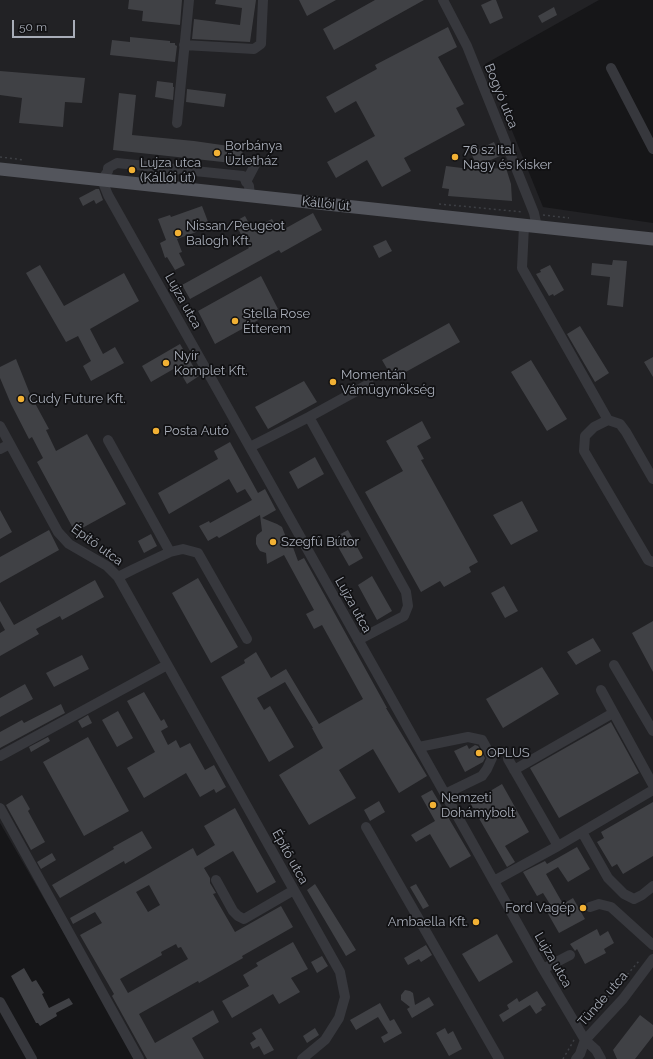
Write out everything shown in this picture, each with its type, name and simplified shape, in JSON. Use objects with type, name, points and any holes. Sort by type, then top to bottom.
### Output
[{"type":"main road","name":"Kállói út","points":[[0,169],[653,239]]},
{"type":"street","points":[[177,123],[189,0]]},
{"type":"street","points":[[184,45],[254,49],[261,44],[263,0]]},
{"type":"street","name":"Bogyó utca","points":[[443,0],[467,46],[534,213],[522,268],[608,420]]},
{"type":"street","points":[[610,68],[653,149]]},
{"type":"street","points":[[246,182],[257,161]]},
{"type":"street","points":[[102,180],[108,171],[108,168],[117,163],[243,176],[249,186],[250,196]]},
{"type":"street","name":"Lujza utca","points":[[102,180],[108,195],[542,969],[585,1040],[596,1050],[601,1059]]},
{"type":"street","points":[[250,447],[310,417],[369,384]]},
{"type":"street","points":[[310,417],[406,592],[408,606],[404,616],[358,640]]},
{"type":"street","points":[[653,479],[620,424],[608,420],[594,427],[585,436],[584,451],[648,560],[653,562]]},
{"type":"street","name":"Építő utca","points":[[0,426],[58,532],[69,544],[107,566],[118,577],[340,972],[345,997],[339,1018],[325,1040],[302,1059]]},
{"type":"street","points":[[108,440],[170,552]]},
{"type":"street","points":[[0,449],[10,444]]},
{"type":"street","points":[[118,577],[170,552],[183,549],[198,552],[247,639]]},
{"type":"street","points":[[0,756],[167,665]]},
{"type":"street","points":[[614,665],[649,715],[653,731]]},
{"type":"street","points":[[601,690],[653,785]]},
{"type":"street","points":[[514,770],[613,713]]},
{"type":"street","points":[[419,748],[468,737],[482,740],[492,758],[485,773],[482,776],[445,794]]},
{"type":"street","points":[[508,759],[558,846]]},
{"type":"street","points":[[494,881],[558,846],[653,790]]},
{"type":"street","points":[[0,808],[139,1059]]},
{"type":"street","points":[[366,827],[499,1059]]},
{"type":"street","points":[[582,832],[608,878],[624,894],[634,899],[642,895],[653,886]]},
{"type":"street","points":[[216,880],[233,911],[244,919],[294,890]]},
{"type":"street","points":[[590,907],[599,904],[611,907],[653,945]]},
{"type":"street","points":[[542,969],[570,955]]},
{"type":"street","name":"Tünde utca","points":[[576,1059],[580,1054],[585,1040],[623,999],[648,958]]},
{"type":"street","points":[[0,1002],[32,1059]]},
{"type":"path","points":[[563,1059],[580,1030],[648,958]]},
{"type":"shaded area","points":[[0,0],[599,0],[485,64],[543,207],[653,223],[653,1059],[137,1059],[0,823]]},
{"type":"building","points":[[129,0],[182,0],[180,25],[142,21],[143,11],[128,9]]},
{"type":"building","points":[[216,0],[256,0],[250,42],[192,39],[194,19],[240,25],[242,8],[215,4]]},
{"type":"building","points":[[299,0],[336,0],[307,16]]},
{"type":"building","points":[[375,0],[424,0],[334,50],[323,29]]},
{"type":"building","points":[[492,0],[496,0],[503,18],[490,24],[481,5]]},
{"type":"building","points":[[554,7],[557,15],[542,23],[538,16]]},
{"type":"building","points":[[448,27],[457,47],[438,57],[464,104],[456,108],[465,125],[404,158],[411,171],[382,187],[367,160],[336,178],[327,162],[375,136],[356,101],[335,113],[326,97],[377,69],[375,65]]},
{"type":"building","points":[[130,37],[170,41],[170,43],[175,43],[177,46],[175,62],[110,55],[112,40],[130,42]]},
{"type":"building","points":[[0,71],[85,78],[82,103],[65,102],[63,127],[19,123],[22,98],[0,95]]},
{"type":"building","points":[[157,81],[173,83],[173,100],[155,97]]},
{"type":"building","points":[[187,89],[226,94],[224,107],[186,102]]},
{"type":"building","points":[[119,93],[136,95],[132,135],[194,141],[243,148],[241,164],[113,150]]},
{"type":"building","points":[[494,142],[500,156],[477,166],[471,153]]},
{"type":"building","points":[[446,166],[478,170],[506,168],[511,184],[512,201],[448,196],[449,189],[442,188]]},
{"type":"building","points":[[96,189],[99,189],[103,200],[96,204],[94,200],[83,206],[79,198]]},
{"type":"building","name":"Nissan/Peugeot Balogh Kft.","points":[[202,206],[210,227],[177,239],[182,252],[179,253],[185,265],[175,270],[167,257],[165,258],[160,243],[166,240],[158,219],[170,215],[171,217]]},
{"type":"building","points":[[313,213],[322,230],[281,253],[279,250],[190,299],[182,285],[249,248],[234,222],[245,216],[252,229],[272,219],[279,232]]},
{"type":"building","points":[[386,240],[392,251],[379,258],[373,246]]},
{"type":"building","points":[[613,260],[627,261],[623,307],[607,305],[610,277],[591,275],[592,263],[612,265]]},
{"type":"building","points":[[40,265],[64,306],[124,273],[139,301],[90,329],[103,354],[115,347],[124,363],[91,381],[83,366],[91,361],[78,336],[66,342],[26,273]]},
{"type":"building","points":[[550,265],[564,290],[554,296],[553,294],[549,296],[536,274],[541,272],[540,270]]},
{"type":"building","points":[[261,276],[278,309],[215,344],[198,311]]},
{"type":"building","points":[[449,323],[460,342],[393,379],[382,360]]},
{"type":"building","points":[[580,326],[609,373],[595,382],[567,334]]},
{"type":"building","name":"Nyír Komplet Kft.","points":[[180,344],[199,376],[187,384],[177,367],[151,382],[142,366]]},
{"type":"building","points":[[653,357],[653,377],[644,362]]},
{"type":"building","points":[[16,359],[30,394],[49,429],[46,430],[56,451],[87,434],[126,504],[75,532],[37,462],[43,458],[32,437],[29,439],[11,404],[0,378],[0,367]]},
{"type":"building","points":[[531,360],[567,419],[547,431],[511,372]]},
{"type":"building","points":[[304,381],[317,402],[268,429],[255,407]]},
{"type":"building","points":[[422,421],[431,438],[417,446],[424,459],[421,460],[478,562],[469,567],[471,572],[444,587],[440,581],[421,592],[365,492],[403,471],[386,441]]},
{"type":"building","points":[[230,442],[258,493],[265,489],[276,510],[262,518],[282,527],[287,540],[290,539],[298,561],[304,558],[386,708],[427,776],[399,793],[373,749],[339,770],[356,798],[309,825],[279,775],[323,748],[313,728],[285,682],[257,698],[264,710],[270,706],[294,747],[269,762],[221,677],[245,663],[244,660],[256,652],[271,678],[286,669],[319,724],[363,699],[322,625],[314,629],[306,614],[314,610],[284,555],[267,564],[266,553],[260,551],[258,548],[256,538],[262,531],[260,515],[219,538],[217,536],[208,541],[199,526],[209,521],[210,523],[252,500],[245,489],[237,493],[229,479],[169,514],[158,493],[218,459],[214,451]]},
{"type":"building","points":[[315,457],[324,474],[298,489],[289,472]]},
{"type":"building","points":[[522,501],[538,531],[511,545],[493,515]]},
{"type":"building","points":[[0,510],[12,532],[0,539]]},
{"type":"building","points":[[49,530],[59,550],[0,583],[0,557]]},
{"type":"building","points":[[348,530],[363,558],[349,566],[333,538]]},
{"type":"building","points":[[151,534],[157,546],[144,553],[138,541]]},
{"type":"building","points":[[372,576],[392,611],[377,620],[358,585]]},
{"type":"building","points":[[198,578],[238,647],[211,663],[172,593]]},
{"type":"building","points":[[95,580],[104,597],[62,620],[60,616],[36,629],[39,634],[0,656],[0,633],[5,630],[0,621],[0,601],[14,625]]},
{"type":"building","points":[[504,586],[518,611],[505,618],[491,593]]},
{"type":"building","points":[[653,621],[653,672],[632,633]]},
{"type":"building","points":[[593,638],[601,651],[576,665],[567,652]]},
{"type":"building","points":[[82,655],[89,669],[54,687],[46,673]]},
{"type":"building","points":[[542,667],[559,694],[503,728],[486,699]]},
{"type":"building","points":[[25,684],[33,699],[0,717],[0,698]]},
{"type":"building","points":[[144,692],[161,721],[164,719],[168,727],[161,731],[168,745],[176,740],[180,748],[190,743],[205,770],[214,765],[226,787],[216,793],[214,789],[200,797],[186,773],[144,798],[127,768],[155,752],[127,701]]},
{"type":"building","points":[[61,704],[65,713],[0,748],[0,732],[22,720],[24,723]]},
{"type":"building","points":[[118,711],[133,738],[117,747],[102,720]]},
{"type":"building","points":[[88,715],[92,723],[82,728],[78,721]]},
{"type":"building","points":[[611,722],[639,773],[559,818],[530,768]]},
{"type":"building","points":[[48,737],[50,741],[31,752],[29,747]]},
{"type":"building","points":[[88,737],[129,811],[84,836],[43,762]]},
{"type":"building","points":[[467,745],[469,749],[475,745],[478,746],[485,758],[483,762],[465,772],[454,751]]},
{"type":"building","points":[[502,784],[529,832],[505,846],[515,862],[507,867],[469,801],[479,795],[480,797]]},
{"type":"building","points":[[432,790],[471,856],[450,868],[430,834],[416,842],[411,835],[435,821],[421,796]]},
{"type":"building","points":[[22,795],[30,809],[28,811],[45,842],[31,850],[6,805]]},
{"type":"building","points":[[379,801],[385,812],[370,821],[364,810]]},
{"type":"building","points":[[653,802],[653,856],[623,874],[617,864],[612,867],[597,842],[604,838],[601,832]]},
{"type":"building","points":[[235,808],[276,882],[257,893],[233,851],[204,868],[216,893],[213,894],[235,932],[281,906],[293,927],[199,983],[198,981],[139,1014],[155,1043],[213,1010],[219,1022],[192,1038],[204,1059],[147,1059],[112,996],[114,994],[80,935],[102,923],[95,912],[73,924],[70,918],[193,848],[197,856],[215,845],[204,826]],"holes":[[[149,885],[160,905],[148,912],[136,892]],[[176,944],[178,948],[181,947],[188,959],[128,993],[120,979],[162,955],[161,952]]]},
{"type":"building","points":[[142,831],[152,848],[125,864],[124,861],[60,898],[52,885],[114,849],[113,847]]},
{"type":"building","points":[[577,847],[590,869],[568,882],[558,867],[546,874],[563,904],[573,898],[585,919],[559,933],[547,912],[553,909],[543,893],[537,896],[523,872],[545,861],[547,864]]},
{"type":"building","points":[[52,853],[56,860],[41,869],[37,862]]},
{"type":"building","points":[[315,884],[356,950],[346,956],[307,890]]},
{"type":"building","points":[[416,884],[429,906],[423,909],[410,887]]},
{"type":"building","points":[[597,929],[600,936],[608,931],[614,943],[604,949],[606,953],[585,964],[577,949],[575,951],[570,944]]},
{"type":"building","points":[[497,934],[513,962],[479,982],[462,954]]},
{"type":"building","points":[[293,942],[308,969],[291,978],[300,992],[279,1004],[273,994],[232,1018],[222,1001],[249,986],[243,975],[258,966],[256,963]]},
{"type":"building","points":[[426,945],[432,955],[421,962],[419,959],[408,965],[404,958]]},
{"type":"building","points":[[322,956],[328,966],[317,973],[311,962]]},
{"type":"building","points":[[24,968],[32,982],[36,980],[44,993],[42,994],[49,1008],[69,998],[73,1004],[56,1013],[57,1016],[40,1026],[36,1023],[11,976]]},
{"type":"building","points":[[405,990],[413,993],[415,1005],[429,997],[434,1005],[412,1018],[407,1009],[410,1007],[401,1000],[401,995]]},
{"type":"building","points":[[537,991],[546,1005],[541,1008],[542,1010],[536,1014],[530,1005],[503,1022],[499,1015],[509,1009],[507,1005],[517,998],[519,1002]]},
{"type":"building","points":[[380,1003],[390,1021],[394,1019],[402,1033],[384,1043],[381,1037],[388,1033],[378,1017],[356,1030],[350,1020]]},
{"type":"building","points":[[640,1015],[653,1025],[653,1036],[635,1059],[617,1059],[613,1050]]},
{"type":"building","points":[[261,1028],[274,1050],[264,1055],[259,1046],[253,1049],[250,1043],[256,1039],[252,1033]]},
{"type":"building","points":[[315,1028],[319,1035],[307,1043],[303,1036]]},
{"type":"building","points":[[445,1028],[448,1034],[453,1031],[462,1049],[449,1056],[436,1033]]},
{"type":"place","name":"Borbánya Üzletház","points":[[217,153]]},
{"type":"place","name":"76 sz Ital Nagy és Kisker","points":[[455,157]]},
{"type":"place","name":"Lujza utca (Kállói út)","points":[[132,170]]},
{"type":"place","name":"Nissan/Peugeot Balogh Kft.","points":[[178,233]]},
{"type":"place","name":"Stella Rose Étterem","points":[[235,321]]},
{"type":"place","name":"Nyír Komplet Kft.","points":[[166,363]]},
{"type":"place","name":"Momentán Vámügynökség","points":[[333,382]]},
{"type":"place","name":"Cudy Future Kft.","points":[[21,399]]},
{"type":"place","name":"Posta Autó","points":[[156,431]]},
{"type":"place","name":"Szegfű Bútor","points":[[273,542]]},
{"type":"place","name":"OPLUS","points":[[479,753]]},
{"type":"place","name":"Nemzeti Dohámybolt","points":[[433,805]]},
{"type":"place","name":"Ford Vagép","points":[[583,908]]},
{"type":"place","name":"Ambaella Kft.","points":[[476,922]]}]
